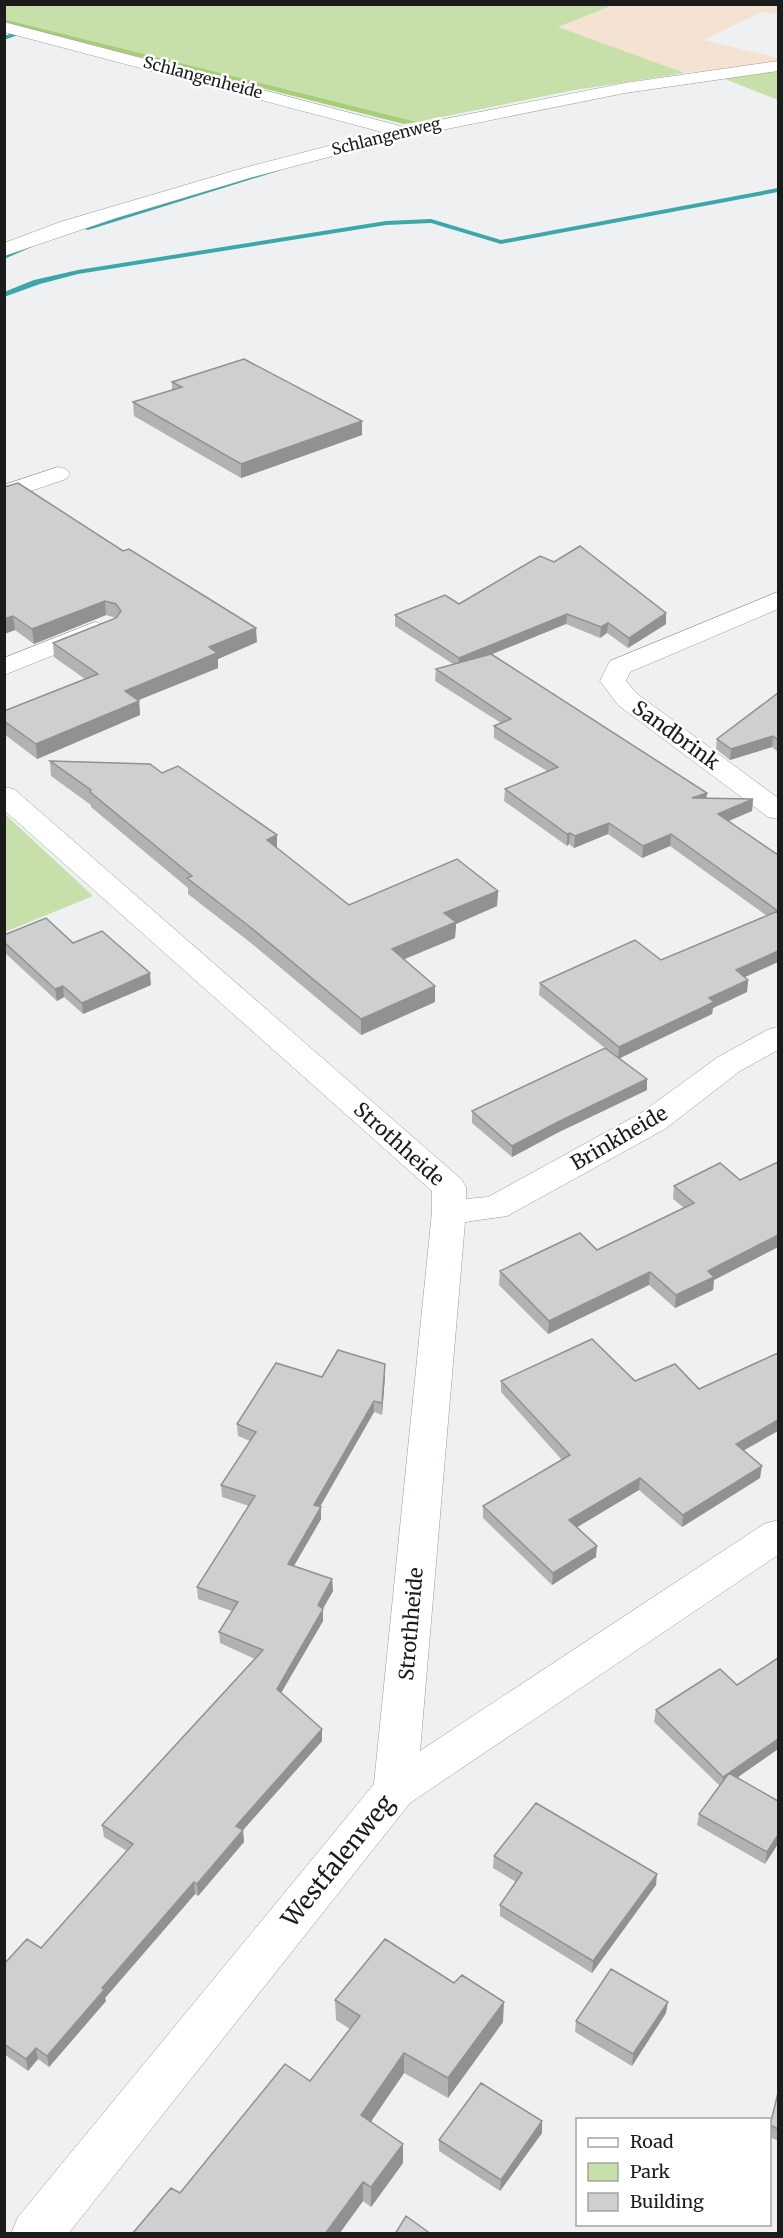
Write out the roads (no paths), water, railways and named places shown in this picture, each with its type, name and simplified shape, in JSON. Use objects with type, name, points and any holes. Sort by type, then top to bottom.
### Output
[{"type":"street","name":"Schlangenheide","points":[[4,27],[400,131]]},
{"type":"street","name":"Schlangenweg","points":[[4,250],[53,232],[221,180],[400,131],[584,94],[778,66]]},
{"type":"street","points":[[4,493],[58,474]]},
{"type":"street","name":"Sandbrink","points":[[778,600],[619,667],[613,681],[627,699],[778,810]]},
{"type":"street","points":[[4,667],[107,625]]},
{"type":"street","name":"Strothheide","points":[[4,795],[449,1187],[449,1212],[395,1790]]},
{"type":"street","name":"Brinkheide","points":[[449,1212],[495,1208],[653,1121],[729,1064],[778,1036]]},
{"type":"street","name":"Westfalenweg","points":[[36,2234],[395,1790],[778,1535]]},
{"type":"waterway","points":[[4,38],[19,33]]},
{"type":"waterway","points":[[85,228],[277,170]]},
{"type":"waterway","points":[[4,295],[37,282],[78,272],[386,223],[431,221],[501,242],[778,190]]},
{"type":"waterway","points":[[4,257],[30,246]]}]
